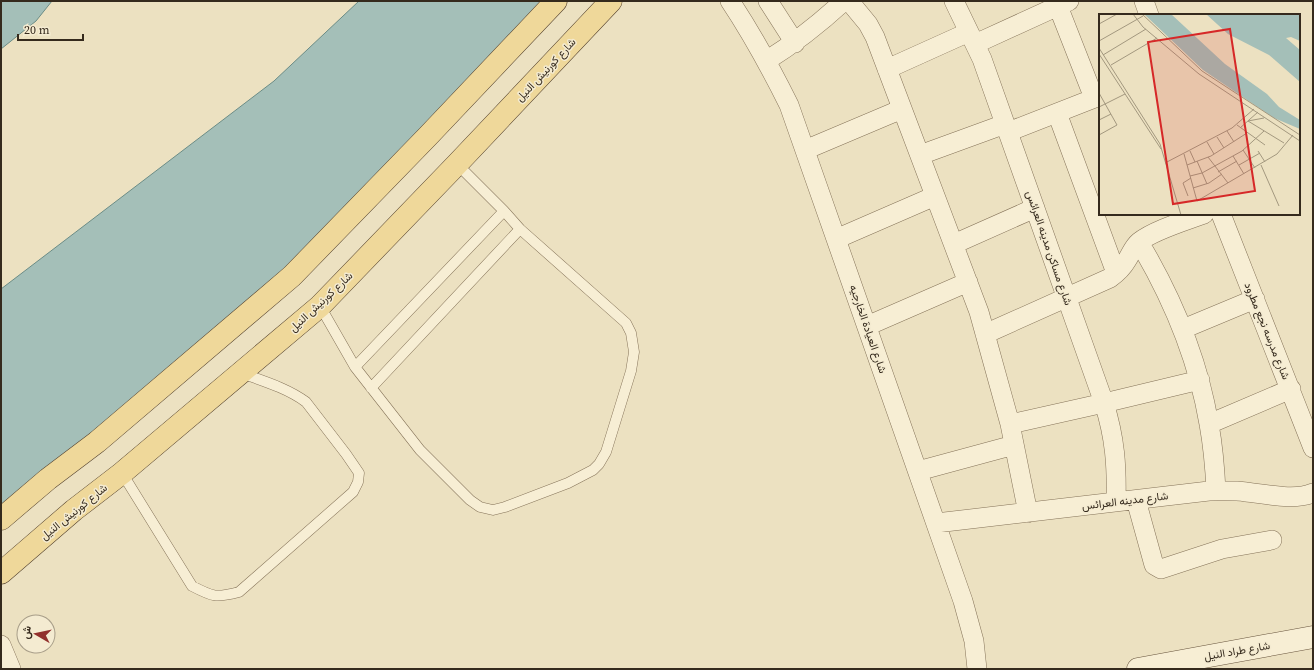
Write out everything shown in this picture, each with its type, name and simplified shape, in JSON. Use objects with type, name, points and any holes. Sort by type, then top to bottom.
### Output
[{"type":"main road","points":[[1,519],[48,479],[97,442],[292,276],[556,1]]},
{"type":"main road","name":"شارع كورنيش النيل","points":[[1,572],[74,510],[122,473],[320,306],[611,1]]},
{"type":"main road","name":"شارع طراد النيل","points":[[1138,669],[1313,637]]},
{"type":"street","name":"شارع العيادة الخارجيه","points":[[730,1],[766,61],[789,105],[918,471],[969,621],[974,641],[977,669]]},
{"type":"street","points":[[768,1],[795,43]]},
{"type":"street","points":[[766,61],[795,43],[822,22],[844,1]]},
{"type":"street","points":[[849,1],[868,24],[875,37],[979,312],[1010,424],[1028,513]]},
{"type":"street","name":"شارع مساكن مدينه العرائس","points":[[954,1],[982,59],[1109,418],[1117,474],[1116,502]]},
{"type":"street","points":[[1144,1],[1149,14]]},
{"type":"street","points":[[887,69],[1061,3],[1097,97],[1057,113],[920,156]]},
{"type":"street","points":[[805,150],[902,109]]},
{"type":"street","points":[[1057,113],[1116,273]]},
{"type":"street","points":[[836,239],[935,196]]},
{"type":"street","points":[[954,244],[1035,208]]},
{"type":"street","points":[[985,334],[1110,278],[1123,266],[1139,242],[1155,233],[1201,215]]},
{"type":"street","name":"شارع مدرسه نجع مطرود","points":[[1221,215],[1313,448]]},
{"type":"street","points":[[1139,242],[1164,288],[1183,329],[1200,380],[1210,424],[1216,491]]},
{"type":"street","points":[[867,326],[968,282]]},
{"type":"street","points":[[1183,329],[1255,299]]},
{"type":"street","points":[[1010,424],[1200,380]]},
{"type":"street","points":[[1210,424],[1291,389]]},
{"type":"street","points":[[918,471],[1014,445]]},
{"type":"street","name":"شارع مدينه العرائس","points":[[936,523],[1216,491],[1246,492],[1274,496],[1306,495],[1313,492]]},
{"type":"street","points":[[1136,500],[1154,565],[1161,569],[1222,549],[1272,540]]},
{"type":"street","points":[[1,645],[11,669]]},
{"type":"lane","points":[[320,306],[354,367],[420,450],[470,500],[480,507],[493,510],[505,507],[568,483],[592,470],[599,464],[606,452],[631,371],[634,352],[631,333],[626,323],[520,229],[457,164]]},
{"type":"lane","points":[[354,367],[504,211]]},
{"type":"lane","points":[[371,388],[520,229]]},
{"type":"lane","points":[[122,473],[192,586],[207,594],[222,597],[239,592],[354,492],[358,482],[359,473],[306,402],[298,396],[279,387],[241,373]]},
{"type":"water","points":[[1,1],[52,1],[36,21],[1,49]]},
{"type":"water","points":[[359,1],[550,1],[292,267],[1,507],[1,289],[274,81]]}]
